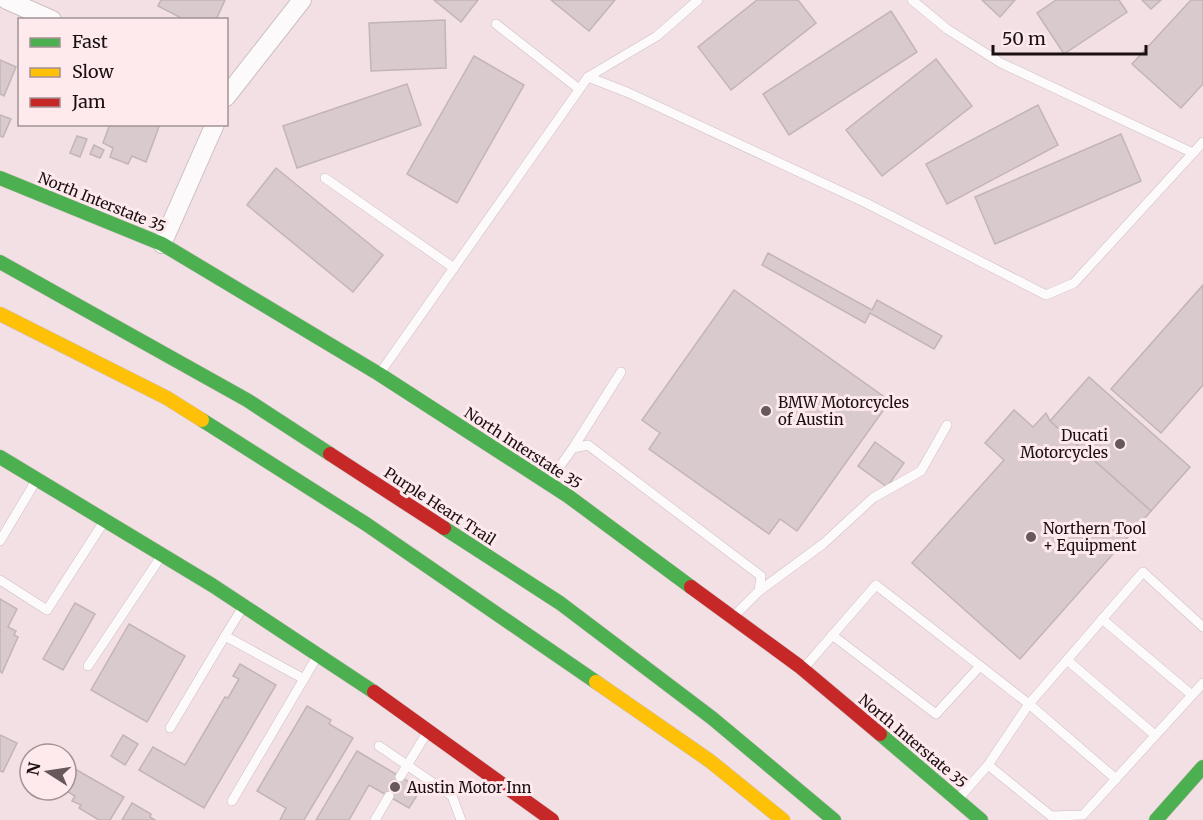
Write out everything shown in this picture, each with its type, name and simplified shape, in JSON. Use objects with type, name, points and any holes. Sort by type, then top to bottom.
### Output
[{"type":"main road","name":"North Interstate 35","points":[[0,178],[162,244],[379,375],[548,483],[803,669],[981,820]]},
{"type":"main road","name":"Purple Heart Trail","points":[[0,262],[247,400],[560,603],[712,718],[834,820]]},
{"type":"main road","points":[[0,314],[167,398],[366,524],[710,761],[783,820]]},
{"type":"main road","points":[[0,457],[106,518],[244,605],[318,654],[552,820]]},
{"type":"main road","points":[[1156,820],[1203,766]]},
{"type":"street","points":[[7,0],[48,18]]},
{"type":"street","points":[[228,95],[302,0]]},
{"type":"street","points":[[162,244],[213,126]]},
{"type":"lane","points":[[379,375],[588,77],[657,36],[698,0]]},
{"type":"lane","points":[[912,0],[947,29],[1001,63],[1193,153]]},
{"type":"lane","points":[[496,24],[579,89]]},
{"type":"lane","points":[[588,77],[629,93],[866,202],[1046,295],[1074,283],[1203,142]]},
{"type":"lane","points":[[325,178],[454,268]]},
{"type":"lane","points":[[548,483],[621,372]]},
{"type":"lane","points":[[733,617],[759,591],[823,544],[873,498],[921,471],[947,425]]},
{"type":"lane","points":[[573,448],[588,445],[761,576],[759,591]]},
{"type":"lane","points":[[0,541],[37,478]]},
{"type":"lane","points":[[0,580],[47,610],[106,518]]},
{"type":"lane","points":[[88,666],[163,553]]},
{"type":"lane","points":[[957,800],[988,765],[1029,704],[1143,572],[1203,627]]},
{"type":"lane","points":[[803,669],[876,585],[1029,704],[1116,779]]},
{"type":"lane","points":[[170,728],[244,605]]},
{"type":"lane","points":[[1102,619],[1192,695]]},
{"type":"lane","points":[[832,635],[936,714],[980,666]]},
{"type":"lane","points":[[225,636],[304,679]]},
{"type":"lane","points":[[232,801],[318,654]]},
{"type":"lane","points":[[1067,660],[1155,735]]},
{"type":"lane","points":[[988,765],[1051,816],[1083,815],[1203,683]]},
{"type":"lane","points":[[400,777],[428,731]]},
{"type":"lane","points":[[379,746],[452,796],[461,820]]},
{"type":"lane","points":[[375,820],[389,796]]},
{"type":"building","points":[[161,0],[225,0],[217,18],[181,18],[158,6]]},
{"type":"building","points":[[434,0],[478,0],[461,22]]},
{"type":"building","points":[[551,0],[615,0],[589,31]]},
{"type":"building","points":[[757,0],[798,0],[816,23],[731,90],[698,47]]},
{"type":"building","points":[[982,0],[1015,0],[1000,17]]},
{"type":"building","points":[[1056,0],[1119,0],[1127,12],[1064,54],[1037,13]]},
{"type":"building","points":[[1142,0],[1161,0],[1151,9]]},
{"type":"building","points":[[1191,0],[1203,0],[1203,84],[1181,108],[1132,64]]},
{"type":"building","points":[[891,11],[917,52],[789,135],[763,94]]},
{"type":"building","points":[[445,20],[446,68],[371,71],[369,23]]},
{"type":"building","points":[[474,56],[524,85],[457,203],[407,174]]},
{"type":"building","points":[[936,59],[972,106],[882,176],[846,130]]},
{"type":"building","points":[[0,60],[16,67],[4,96],[0,94]]},
{"type":"building","points":[[407,84],[421,125],[297,168],[283,126]]},
{"type":"building","points":[[1038,105],[1058,145],[947,204],[926,164]]},
{"type":"building","points":[[0,115],[11,119],[3,137],[0,136]]},
{"type":"building","points":[[109,126],[159,126],[146,162],[132,156],[128,164],[110,157],[113,148],[103,143]]},
{"type":"building","points":[[1121,134],[1141,181],[995,244],[975,197]]},
{"type":"building","points":[[77,136],[87,139],[80,157],[70,153]]},
{"type":"building","points":[[94,145],[104,150],[100,158],[90,154]]},
{"type":"building","points":[[276,168],[383,255],[353,292],[247,205]]},
{"type":"building","points":[[768,253],[872,310],[877,300],[942,336],[934,349],[870,313],[865,323],[762,265]]},
{"type":"building","points":[[1203,285],[1203,385],[1161,433],[1111,389]]},
{"type":"building","name":"BMW Motorcycles of Austin","points":[[734,290],[890,401],[797,531],[780,519],[769,534],[649,449],[660,433],[642,420]]},
{"type":"building","name":"Ducati Motorcycles","points":[[1089,377],[1190,467],[1151,511],[1050,421]]},
{"type":"building","name":"Northern Tool + Equipment","points":[[1014,410],[1033,427],[1046,413],[1050,421],[1151,511],[1020,659],[912,563],[1004,460],[985,443]]},
{"type":"building","points":[[875,442],[904,463],[887,487],[858,466]]},
{"type":"building","points":[[0,599],[17,609],[8,627],[16,631],[14,635],[18,637],[2,673],[0,671]]},
{"type":"building","points":[[75,603],[95,614],[63,670],[43,659]]},
{"type":"building","points":[[129,624],[185,656],[147,722],[91,690]]},
{"type":"building","points":[[240,664],[276,685],[204,808],[139,770],[153,747],[185,765],[225,697],[228,698],[239,679],[233,676]]},
{"type":"building","points":[[307,706],[331,720],[329,724],[353,738],[304,820],[280,820],[286,808],[257,791]]},
{"type":"building","points":[[0,735],[17,743],[3,772],[0,771]]},
{"type":"building","points":[[123,735],[138,744],[125,765],[111,756]]},
{"type":"building","name":"Austin Motor Inn","points":[[357,751],[421,789],[409,808],[369,785],[349,820],[316,820]]},
{"type":"building","points":[[78,771],[124,797],[110,820],[99,820],[79,808],[81,805],[74,802],[78,802]]},
{"type":"building","points":[[132,803],[151,814],[150,817],[155,820],[122,820]]},
{"type":"traffic: fast","points":[[0,178],[162,244],[379,374],[568,496],[691,587]]},
{"type":"traffic: fast","points":[[0,262],[247,400],[330,454]]},
{"type":"traffic: fast","points":[[202,420],[366,524],[596,682]]},
{"type":"traffic: fast","points":[[0,457],[212,585],[374,692]]},
{"type":"traffic: fast","points":[[444,528],[560,603],[712,718],[834,820]]},
{"type":"traffic: fast","points":[[880,734],[981,820]]},
{"type":"traffic: fast","points":[[1156,820],[1203,767]]},
{"type":"traffic: slow","points":[[0,314],[167,398],[202,420]]},
{"type":"traffic: slow","points":[[596,682],[710,761],[783,820]]},
{"type":"traffic: jam","points":[[330,454],[444,528]]},
{"type":"traffic: jam","points":[[691,587],[799,666],[880,734]]},
{"type":"traffic: jam","points":[[374,692],[552,820]]},
{"type":"place","name":"BMW Motorcycles of Austin","points":[[766,411]]},
{"type":"place","name":"Ducati Motorcycles","points":[[1120,444]]},
{"type":"place","name":"Northern Tool + Equipment","points":[[1031,537]]},
{"type":"place","name":"Austin Motor Inn","points":[[395,787]]}]
